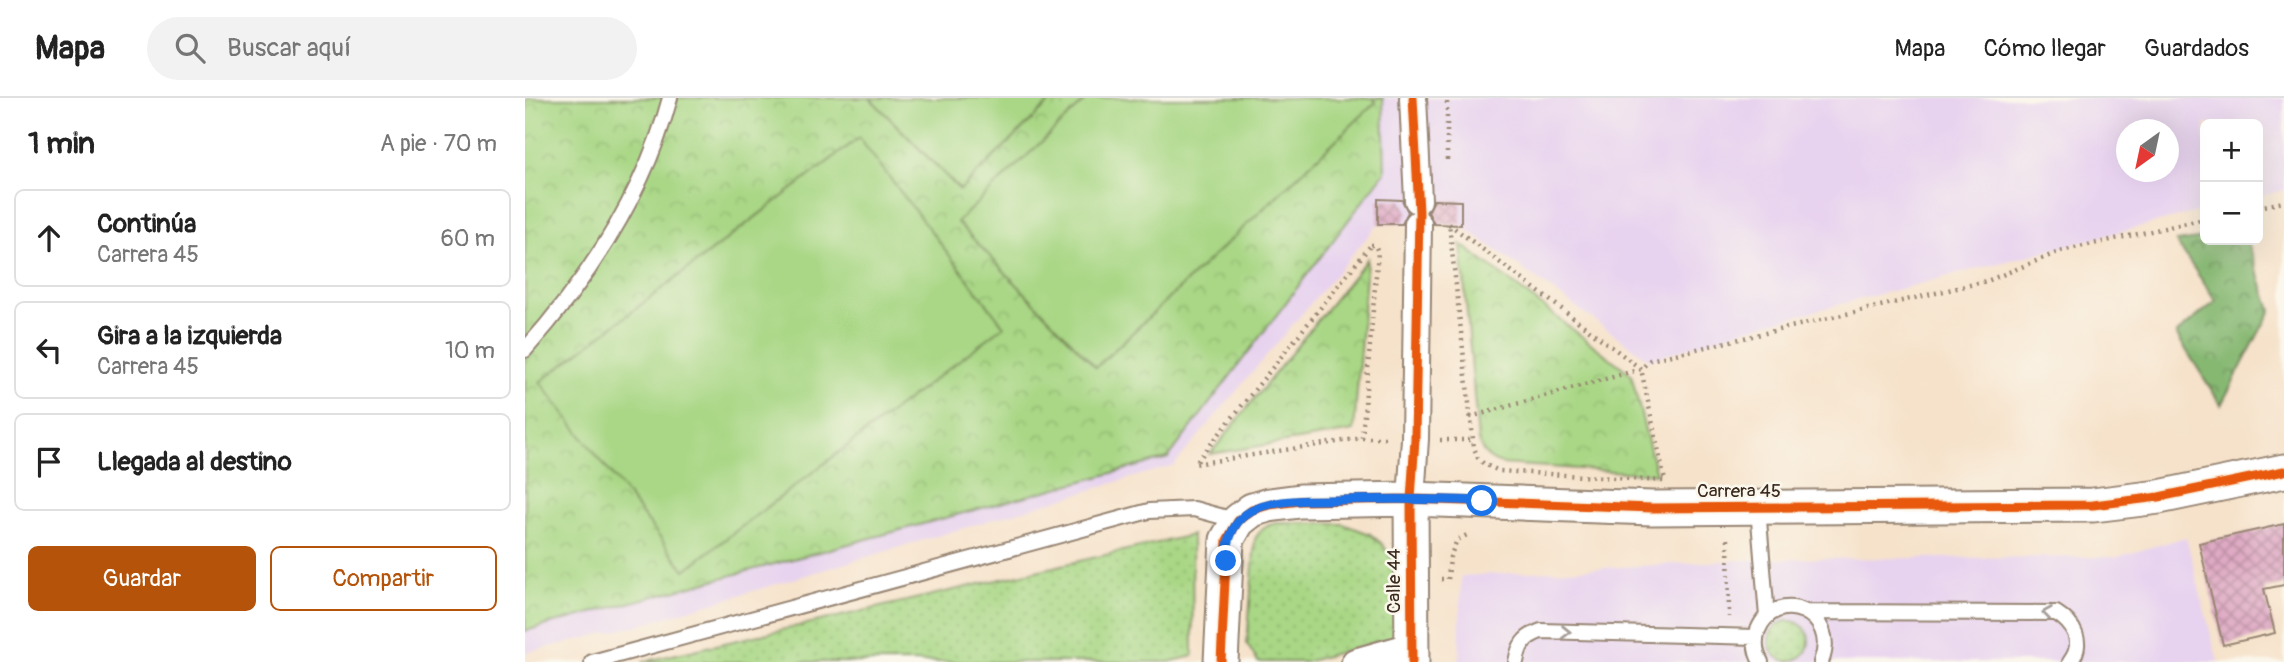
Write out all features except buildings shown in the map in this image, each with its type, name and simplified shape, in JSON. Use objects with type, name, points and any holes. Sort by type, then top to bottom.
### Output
[{"type":"street","points":[[1411,499],[1415,439],[1418,212],[1413,98]]},
{"type":"street","name":"Carrera 45","points":[[1238,521],[1252,510],[1300,501],[1411,499],[1652,508],[2093,505],[2159,497],[2284,471]]},
{"type":"street","name":"Calle 44","points":[[1411,499],[1412,654]]},
{"type":"street","points":[[1221,662],[1227,540],[1238,521]]},
{"type":"street","points":[[1355,662],[1412,654]]},
{"type":"lane","points":[[525,350],[577,288],[619,220],[651,155],[670,98]]},
{"type":"lane","points":[[1758,508],[1767,617]]},
{"type":"lane","points":[[592,662],[1149,511],[1194,509],[1238,521]]},
{"type":"lane","points":[[1762,662],[1755,648],[1760,626],[1775,611],[1786,608],[1807,612],[2056,613],[2067,620],[2077,637],[2075,656],[2070,662]]},
{"type":"lane","points":[[1807,612],[1823,628],[1825,651],[1821,662]]},
{"type":"lane","points":[[1516,662],[1518,649],[1523,641],[1541,631],[1756,636]]},
{"type":"path","points":[[1447,98],[1447,162]]},
{"type":"path","points":[[2263,206],[2284,202]]},
{"type":"path","points":[[1469,418],[1641,369],[1650,360],[1987,281],[2061,251],[2200,220]]},
{"type":"path","points":[[1449,224],[1641,369],[1665,481],[1491,469],[1478,458],[1469,418],[1449,224]]},
{"type":"path","points":[[1375,245],[1378,252],[1362,438],[1195,464],[1367,247],[1375,245]]},
{"type":"path","points":[[1412,579],[1448,579],[1450,557],[1457,540],[1473,532],[1483,532],[1482,501]]},
{"type":"path","points":[[1715,538],[1729,539],[1729,635]]},
{"type":"shaded area","points":[[525,98],[2284,98],[2284,190],[2263,196],[2263,119],[2200,119],[2200,211],[1748,328],[1650,360],[1461,225],[1378,224],[1174,465],[639,625],[525,653]]},
{"type":"shaded area","points":[[2186,537],[2218,662],[1459,662],[1461,576],[1762,559],[2117,557]]},
{"type":"green space","points":[[528,98],[870,98],[960,190],[1054,98],[1088,98],[958,222],[1096,367],[1376,102],[1373,98],[1383,98],[1385,172],[1168,458],[525,631],[525,104]]},
{"type":"green space","points":[[870,98],[1054,98],[960,190]]},
{"type":"green space","points":[[1088,98],[1373,98],[1376,102],[1096,367],[957,222]]},
{"type":"green space","points":[[859,138],[1004,326],[685,570],[540,382]]},
{"type":"green space","points":[[2200,239],[2200,245],[2249,245],[2271,310],[2221,405],[2176,334],[2216,301],[2176,242]]},
{"type":"green space","points":[[1461,244],[1631,374],[1656,474],[1502,464],[1487,456],[1478,440]]},
{"type":"green space","points":[[1367,259],[1354,431],[1210,454]]},
{"type":"green space","points":[[1277,523],[1343,524],[1370,534],[1382,544],[1396,563],[1400,635],[1306,662],[1258,662],[1247,644],[1255,539],[1264,528]]},
{"type":"green space","points":[[1192,535],[1193,656],[1169,662],[642,662]]},
{"type":"green space","points":[[1789,621],[1797,622],[1803,627],[1808,633],[1808,649],[1803,655],[1797,660],[1789,661],[1781,660],[1775,655],[1770,649],[1769,641],[1770,633],[1775,627],[1781,622]]},
{"type":"cycle path","points":[[1412,662],[1411,499],[1415,439],[1419,212],[1413,98]]},
{"type":"cycle path","points":[[1221,662],[1227,540],[1238,521],[1252,510],[1269,505],[1300,501],[1411,499],[1652,508],[2093,505],[2159,497],[2284,471]]},
{"type":"route","points":[[1226,561],[1227,540],[1238,521],[1252,510],[1269,505],[1300,501],[1482,501]]}]
